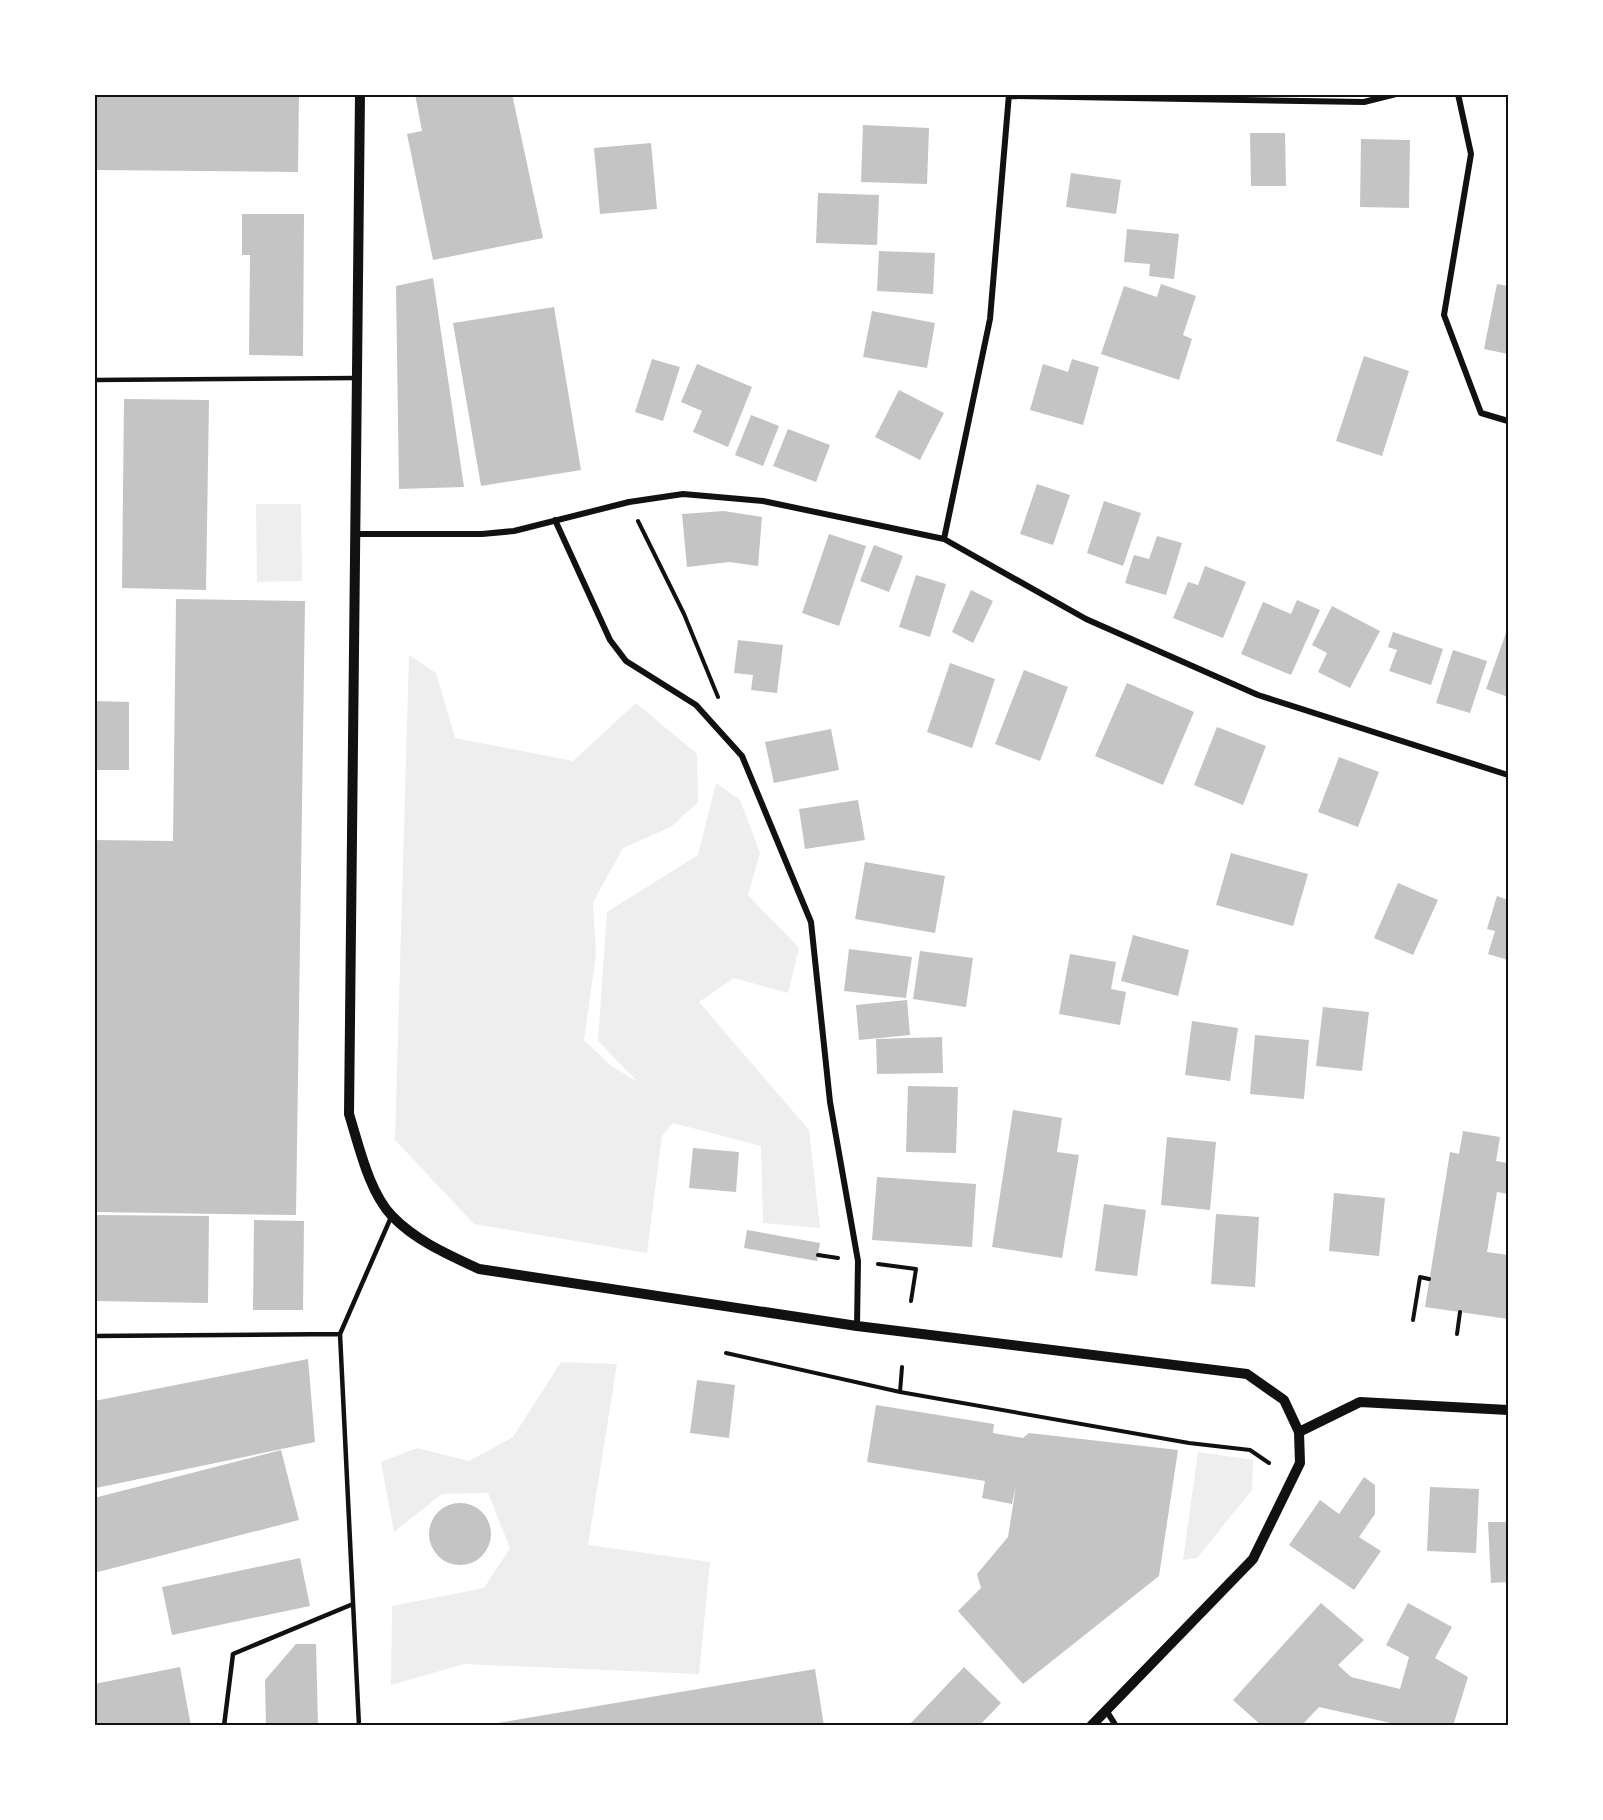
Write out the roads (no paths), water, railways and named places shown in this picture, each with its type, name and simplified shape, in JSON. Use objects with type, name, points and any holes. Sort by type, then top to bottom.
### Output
[{"type":"street","points":[[360,94],[350,1114],[366,1171],[392,1215],[435,1249],[479,1269],[857,1326],[1247,1374],[1284,1400],[1299,1432],[1300,1463],[1253,1559],[1091,1725]]},
{"type":"street","points":[[944,539],[990,319],[1009,95],[1364,102],[1396,94]]},
{"type":"street","points":[[1458,94],[1471,154],[1444,315],[1481,413],[1509,421]]},
{"type":"street","points":[[355,534],[482,534],[514,531],[629,502],[683,494],[763,501],[944,539],[1086,620],[1258,694],[1509,775]]},
{"type":"street","points":[[555,520],[610,640],[626,661],[696,705],[742,756],[811,922],[830,1102],[858,1261],[857,1326]]},
{"type":"street","points":[[1299,1432],[1360,1402],[1509,1410]]},
{"type":"street","points":[[1106,1710],[1116,1725]]},
{"type":"lane","points":[[94,380],[357,378]]},
{"type":"lane","points":[[359,1725],[340,1335],[392,1215]]},
{"type":"lane","points":[[94,1336],[340,1335]]},
{"type":"lane","points":[[224,1725],[233,1654],[353,1604]]}]
